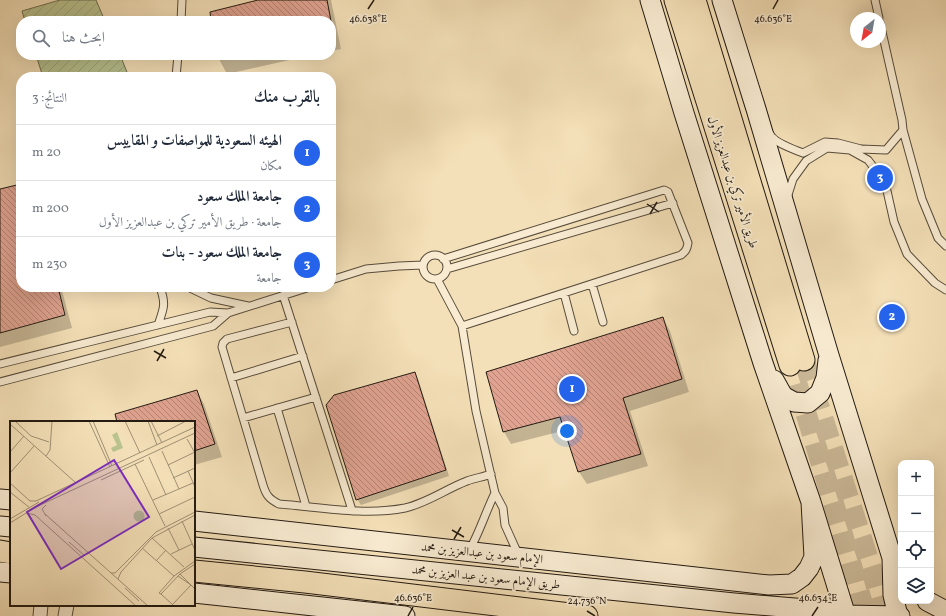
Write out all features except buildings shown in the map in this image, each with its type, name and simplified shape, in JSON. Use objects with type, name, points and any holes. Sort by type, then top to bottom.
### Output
[{"type":"main road","points":[[650,0],[763,363],[811,502],[846,615]]},
{"type":"main road","name":"طريق الأمير تركي بن عبدالعزيز الأول","points":[[675,0],[797,362],[695,0]]},
{"type":"main road","points":[[725,4],[828,352],[896,564],[893,595],[899,616]]},
{"type":"main road","points":[[763,363],[783,396],[794,402],[808,403],[820,393],[826,378],[828,352]]},
{"type":"main road","points":[[0,499],[10,500]]},
{"type":"main road","name":"الإمام سعود بن عبدالعزيز بن محمد","points":[[195,521],[628,568],[769,585],[792,584],[802,577],[809,568],[814,557],[811,502]]},
{"type":"main road","points":[[0,526],[10,527]]},
{"type":"main road","name":"طريق الإمام سعود بن عبد العزيز بن محمد","points":[[195,546],[734,604],[807,609],[846,615],[899,616]]},
{"type":"main road","points":[[0,551],[10,553]]},
{"type":"main road","points":[[628,568],[734,604]]},
{"type":"main road","points":[[195,571],[305,582],[587,616]]},
{"type":"main road","points":[[0,572],[10,573]]},
{"type":"main road","points":[[195,593],[405,616]]},
{"type":"main road","points":[[933,604],[946,611]]},
{"type":"street","points":[[40,616],[41,606]]},
{"type":"street","points":[[65,616],[67,606]]},
{"type":"lane","points":[[180,16],[182,0]]},
{"type":"lane","points":[[875,0],[878,12]]},
{"type":"lane","points":[[886,48],[902,120],[902,130],[922,199],[938,238],[946,246]]},
{"type":"lane","points":[[176,72],[178,60]]},
{"type":"lane","points":[[756,109],[765,122],[772,137],[784,145],[803,153],[825,142],[838,142],[861,149],[886,150],[902,130]]},
{"type":"lane","points":[[787,216],[787,196],[793,179],[806,161],[827,148],[850,150],[868,160],[884,182],[894,222],[907,254],[935,283],[946,290]]},
{"type":"lane","points":[[443,259],[664,190],[668,192],[673,202],[688,243],[686,251],[681,255],[462,326]]},
{"type":"lane","points":[[447,269],[673,202]]},
{"type":"lane","points":[[433,255],[440,256],[443,259],[447,269],[444,276],[437,279],[430,278],[424,272],[423,265],[426,258],[433,255]]},
{"type":"lane","points":[[336,278],[366,269],[423,265]]},
{"type":"lane","points":[[437,279],[462,326],[476,411],[495,493],[503,508],[506,525],[519,556]]},
{"type":"lane","points":[[592,284],[603,322]]},
{"type":"lane","points":[[158,325],[164,308],[164,296],[162,292]]},
{"type":"lane","points":[[198,292],[211,298],[250,306]]},
{"type":"lane","points":[[0,364],[210,312],[228,313],[294,292]]},
{"type":"lane","points":[[564,293],[574,330]]},
{"type":"lane","points":[[284,295],[352,510]]},
{"type":"lane","points":[[0,382],[213,326],[228,313]]},
{"type":"lane","points":[[292,322],[227,339],[223,343],[222,347],[266,494],[272,500],[279,504],[383,511],[406,508],[467,481],[491,474]]},
{"type":"lane","points":[[231,378],[303,356]]},
{"type":"lane","points":[[243,418],[316,397]]},
{"type":"lane","points":[[277,408],[306,506]]},
{"type":"lane","points":[[469,551],[477,537],[495,493]]},
{"type":"green space","points":[[60,0],[96,0],[103,16],[24,16],[22,11]]},
{"type":"green space","points":[[38,60],[122,60],[127,72],[41,72]]},
{"type":"tunnel","points":[[804,360],[885,616]]},
{"type":"tunnel","points":[[797,384],[866,616]]},
{"type":"place","name":"جامعة الملك سعود - بنات","points":[[880,178]]},
{"type":"place","name":"جامعة الملك سعود","points":[[892,317]]},
{"type":"place","name":"الهيئه السعودية للمواصفات و المقاييس","points":[[572,389]]}]
